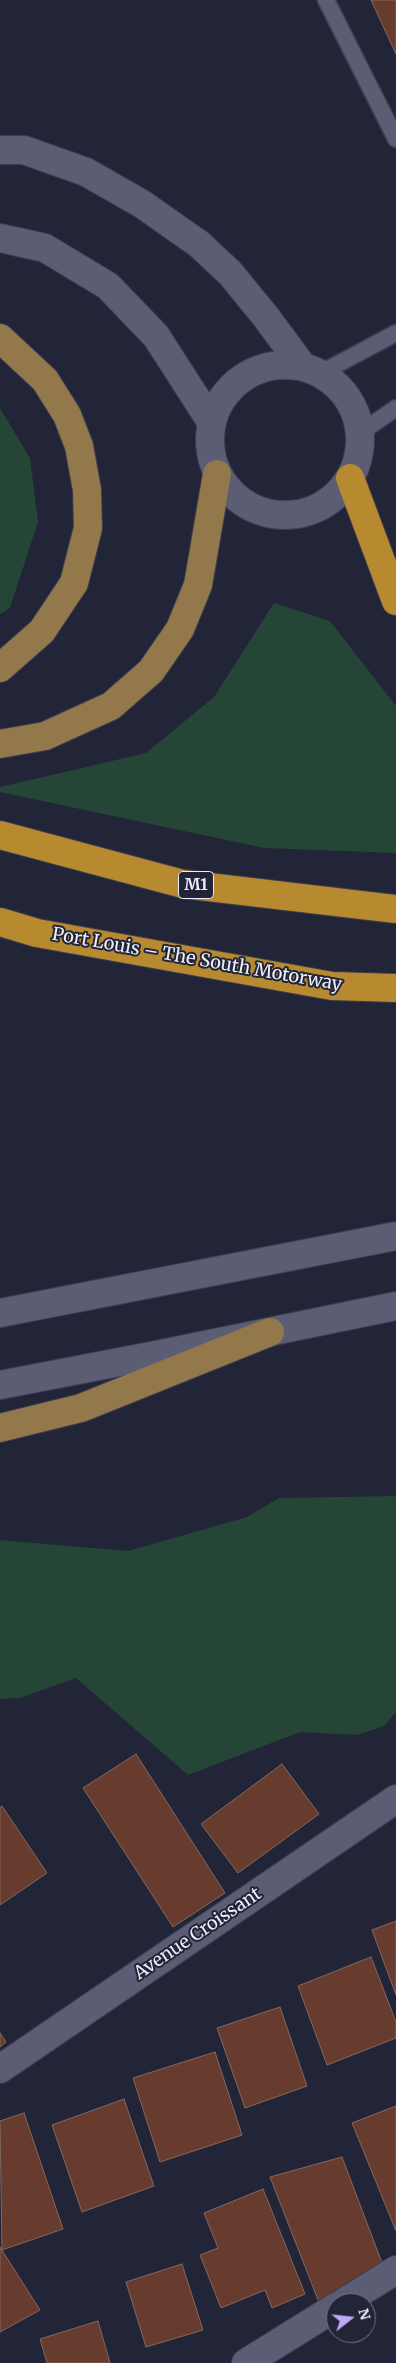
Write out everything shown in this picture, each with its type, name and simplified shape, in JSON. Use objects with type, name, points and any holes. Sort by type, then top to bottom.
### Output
[{"type":"highway","points":[[350,478],[396,601]]},
{"type":"highway","name":"M1","points":[[0,835],[183,884],[396,909]]},
{"type":"highway","name":"Port Louis – The South Motorway","points":[[0,922],[36,933],[332,986],[396,988]]},
{"type":"highway","points":[[0,940],[36,933]]},
{"type":"main road","points":[[0,338],[45,380],[66,415],[79,446],[87,490],[88,528],[74,583],[42,631],[0,668]]},
{"type":"main road","points":[[0,744],[45,736],[111,706],[151,671],[180,629],[198,585],[217,474]]},
{"type":"main road","points":[[0,1428],[81,1408],[270,1332]]},
{"type":"street","points":[[0,150],[24,150],[86,172],[142,204],[199,244],[230,273],[312,370],[340,388],[354,409],[360,433],[359,457],[350,478],[336,496],[316,509],[286,515],[270,514],[248,506],[230,492],[217,474],[211,453],[212,423],[216,410],[227,392],[246,374],[270,365],[312,370]]},
{"type":"street","points":[[0,238],[46,248],[108,286],[156,336],[212,423]]},
{"type":"street","points":[[0,1313],[396,1236]]},
{"type":"street","points":[[0,1385],[396,1306]]},
{"type":"street","name":"Avenue Croissant","points":[[0,2069],[396,1799]]},
{"type":"street","points":[[359,2293],[396,2270]]},
{"type":"street","points":[[246,2363],[326,2313]]},
{"type":"lane","points":[[326,0],[396,139]]},
{"type":"lane","points":[[312,370],[396,333]]},
{"type":"lane","points":[[360,433],[396,408]]},
{"type":"green space","points":[[0,408],[30,458],[38,522],[10,608],[0,614]]},
{"type":"green space","points":[[274,603],[330,621],[396,706],[396,853],[264,848],[0,792],[0,787],[146,753],[214,697]]},
{"type":"green space","points":[[396,1496],[396,1712],[384,1726],[357,1735],[300,1732],[188,1775],[76,1678],[20,1698],[0,1699],[0,1540],[128,1551],[247,1517],[279,1498]]},
{"type":"building","points":[[371,0],[396,0],[396,54]]},
{"type":"building","points":[[136,1754],[225,1893],[173,1927],[83,1788]]},
{"type":"building","points":[[282,1764],[319,1814],[238,1873],[201,1824]]},
{"type":"building","points":[[2,1806],[47,1873],[0,1905],[0,1808]]},
{"type":"building","points":[[396,1921],[396,1995],[372,1930]]},
{"type":"building","points":[[371,1957],[396,2022],[396,2038],[327,2065],[298,1986]]},
{"type":"building","points":[[280,2007],[307,2086],[245,2108],[217,2028]]},
{"type":"building","points":[[0,2033],[6,2042],[0,2047]]},
{"type":"building","points":[[215,2052],[242,2135],[160,2162],[133,2078]]},
{"type":"building","points":[[124,2099],[154,2186],[82,2212],[52,2125]]},
{"type":"building","points":[[396,2106],[396,2231],[352,2123]]},
{"type":"building","points":[[24,2113],[63,2229],[2,2250],[0,2121]]},
{"type":"building","points":[[342,2157],[387,2276],[360,2293],[326,2293],[326,2314],[324,2315],[270,2177]]},
{"type":"building","points":[[263,2189],[305,2294],[272,2308],[265,2290],[221,2308],[200,2255],[218,2248],[204,2213]]},
{"type":"building","points":[[0,2247],[40,2310],[0,2332]]},
{"type":"building","points":[[182,2264],[203,2330],[146,2347],[126,2282]]},
{"type":"building","points":[[98,2321],[110,2363],[47,2363],[40,2339]]}]
